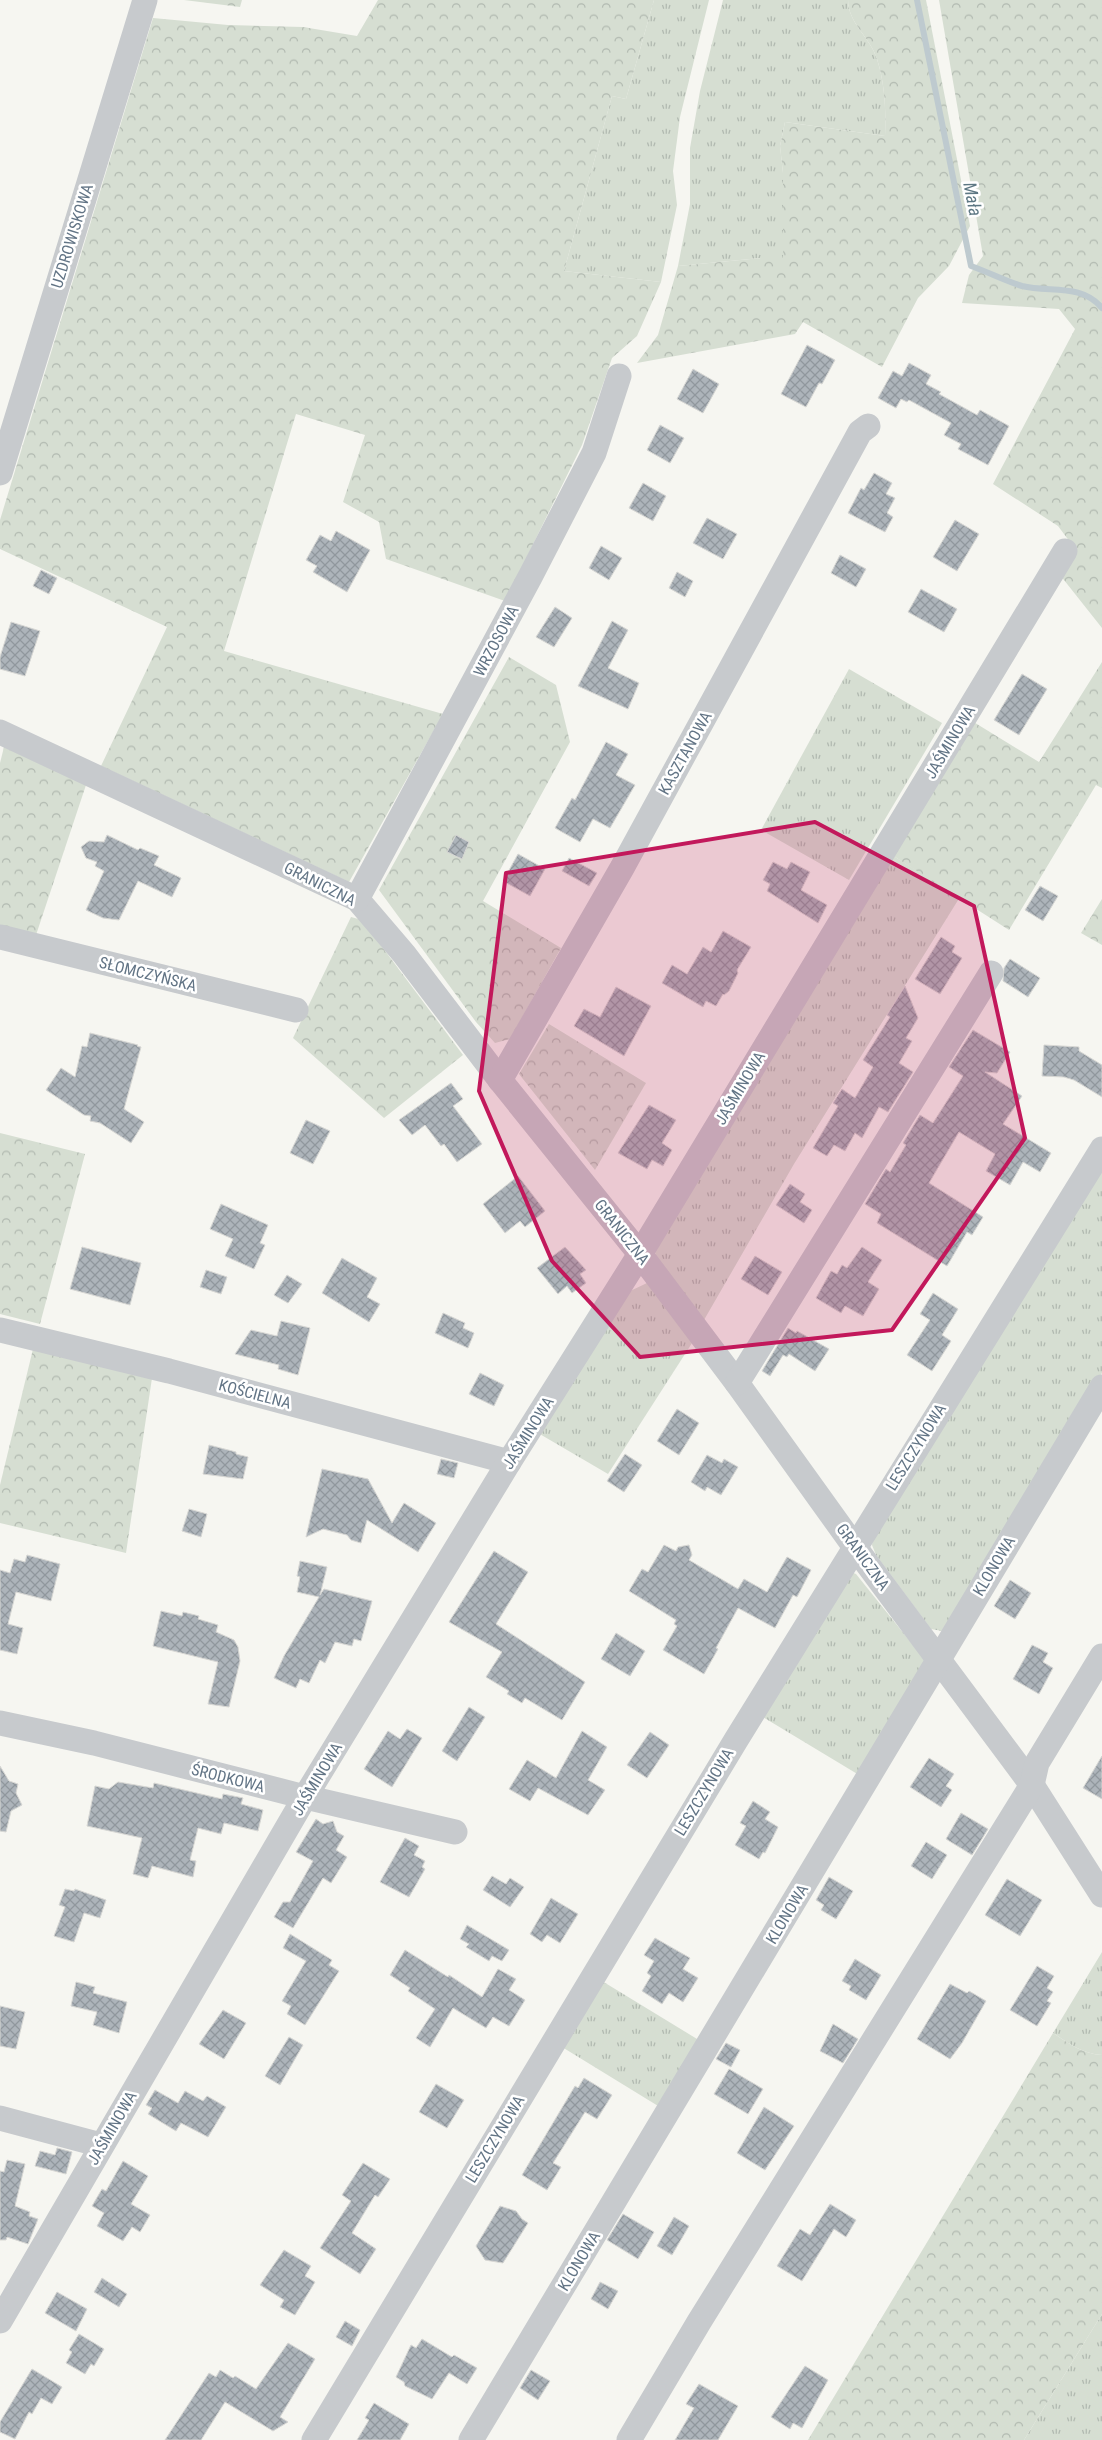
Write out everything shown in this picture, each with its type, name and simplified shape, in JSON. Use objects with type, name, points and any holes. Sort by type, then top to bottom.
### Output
[{"type":"street","name":"UZDROWISKOWA","points":[[0,473],[145,0]]},
{"type":"street","name":"WRZOSOWA","points":[[357,899],[530,578],[589,462],[619,376]]},
{"type":"street","name":"KASZTANOWA","points":[[500,1080],[618,876],[860,432],[868,426]]},
{"type":"street","name":"JAŚMINOWA","points":[[0,2321],[305,1797],[509,1462],[640,1254],[1065,551]]},
{"type":"street","name":"GRANICZNA","points":[[0,732],[357,899],[404,954],[500,1080],[640,1254],[737,1383],[854,1546],[1032,1785],[1102,1894]]},
{"type":"street","name":"SŁOMCZYŃSKA","points":[[0,938],[296,1010]]},
{"type":"street","points":[[737,1383],[991,973]]},
{"type":"street","name":"LESZCZYNOWA","points":[[314,2440],[854,1546],[1102,1150]]},
{"type":"street","name":"KOŚCIELNA","points":[[0,1330],[169,1371],[509,1462]]},
{"type":"street","name":"KLONOWA","points":[[471,2440],[659,2130],[1102,1387]]},
{"type":"street","points":[[629,2440],[705,2313],[1032,1785],[1037,1763],[1102,1656]]},
{"type":"street","name":"ŚRODKOWA","points":[[0,1723],[94,1743],[305,1797],[455,1832]]},
{"type":"street","points":[[0,2118],[101,2145]]},
{"type":"highlighted area","points":[[815,822],[974,906],[1025,1138],[892,1330],[640,1357],[552,1261],[479,1091],[506,873]]},
{"type":"green space","points":[[184,0],[242,0],[240,7]]},
{"type":"green space","points":[[378,0],[654,0],[626,99],[612,96],[564,271],[661,282],[637,336],[612,358],[582,445],[505,601],[386,559],[379,522],[343,502],[365,435],[296,414],[224,651],[443,714],[349,882],[101,766],[167,627],[0,549],[0,520],[153,18],[228,25],[303,27],[357,36]]},
{"type":"green space","points":[[654,0],[709,0],[680,117],[673,171],[677,205],[661,282],[564,271],[612,96],[626,99]]},
{"type":"green space","points":[[723,0],[848,0],[855,23],[874,51],[880,68],[884,97],[885,136],[785,122],[780,146],[783,173],[783,258],[761,258],[678,266],[690,204],[690,148],[700,91]]},
{"type":"green space","points":[[848,0],[926,0],[970,226],[949,266],[918,298],[882,367],[803,322],[795,334],[637,363],[658,335],[678,266],[761,258],[783,258],[783,173],[780,146],[785,122],[885,136],[884,97],[880,68],[874,51],[855,23]]},
{"type":"green space","points":[[939,0],[1102,0],[1102,628],[1060,575],[1076,550],[1058,526],[993,484],[1075,329],[1059,309],[962,303],[969,275],[983,256]]},
{"type":"green space","points":[[509,657],[556,685],[570,742],[483,901],[561,948],[510,1039],[495,1043],[476,1022],[379,890]]},
{"type":"green space","points":[[1102,662],[1102,788],[1096,785],[1009,930],[892,855],[972,721],[1039,762]]},
{"type":"green space","points":[[849,669],[942,723],[849,880],[761,830]]},
{"type":"green space","points":[[4,747],[86,785],[36,935],[0,927],[0,763]]},
{"type":"green space","points":[[892,855],[960,897],[794,1164],[704,1320],[656,1256],[653,1244]]},
{"type":"green space","points":[[1102,899],[1102,945],[1081,933]]},
{"type":"green space","points":[[351,917],[362,920],[463,1055],[384,1118],[293,1038]]},
{"type":"green space","points":[[549,1024],[646,1083],[595,1170],[519,1074]]},
{"type":"green space","points":[[0,1133],[85,1154],[40,1324],[0,1314]]},
{"type":"green space","points":[[1102,1167],[1102,1373],[949,1626],[942,1631],[931,1629],[876,1555],[872,1545],[874,1532]]},
{"type":"green space","points":[[647,1283],[694,1340],[608,1474],[538,1433],[626,1293]]},
{"type":"green space","points":[[33,1349],[152,1378],[126,1553],[0,1523],[0,1485]]},
{"type":"green space","points":[[851,1572],[856,1574],[925,1660],[859,1775],[761,1716]]},
{"type":"green space","points":[[1102,1952],[1102,2055],[1082,2050],[1053,2033]]},
{"type":"green space","points":[[602,1981],[702,2042],[663,2109],[562,2047]]},
{"type":"green space","points":[[1053,2033],[1082,2050],[1102,2055],[1102,2314],[1024,2440],[808,2440]]},
{"type":"green space","points":[[1102,2314],[1102,2440],[1024,2440]]},
{"type":"building","points":[[807,345],[835,360],[822,384],[819,383],[806,407],[781,394]]},
{"type":"building","points":[[909,363],[931,375],[926,384],[941,392],[939,394],[977,415],[980,410],[1009,426],[988,465],[958,449],[961,444],[944,435],[951,423],[909,400],[907,402],[901,399],[896,408],[878,398],[893,371],[902,376]]},
{"type":"building","points":[[693,369],[719,384],[703,413],[677,399]]},
{"type":"building","points":[[660,425],[684,438],[670,463],[647,450]]},
{"type":"building","points":[[874,473],[892,483],[886,494],[895,498],[887,513],[893,517],[885,532],[848,513],[861,488],[864,490]]},
{"type":"building","points":[[643,483],[666,496],[653,521],[629,508]]},
{"type":"building","points":[[707,518],[737,534],[723,559],[693,543]]},
{"type":"building","points":[[955,520],[979,534],[957,571],[933,557]]},
{"type":"building","points":[[336,531],[370,550],[347,592],[313,572],[317,566],[306,560],[320,535],[331,541]]},
{"type":"building","points":[[601,546],[622,558],[609,580],[589,568]]},
{"type":"building","points":[[840,555],[866,569],[856,587],[831,573]]},
{"type":"building","points":[[41,570],[57,578],[49,594],[33,586]]},
{"type":"building","points":[[677,572],[693,581],[685,597],[669,588]]},
{"type":"building","points":[[921,589],[957,609],[944,632],[908,612]]},
{"type":"building","points":[[555,607],[572,618],[554,647],[536,637]]},
{"type":"building","points":[[612,621],[628,630],[608,668],[639,683],[628,709],[578,686]]},
{"type":"building","points":[[11,622],[40,631],[25,676],[0,669],[0,657]]},
{"type":"building","points":[[1022,674],[1047,689],[1019,735],[994,720]]},
{"type":"building","points":[[606,742],[628,754],[616,775],[635,785],[610,828],[593,819],[580,842],[555,828],[572,798],[575,800]]},
{"type":"building","points":[[107,835],[138,850],[140,848],[159,856],[154,865],[181,878],[172,897],[138,881],[119,920],[103,918],[86,910],[104,871],[95,866],[97,862],[86,858],[81,847],[89,841],[104,842]]},
{"type":"building","points":[[456,835],[469,842],[462,859],[447,852]]},
{"type":"building","points":[[518,854],[545,869],[530,896],[503,881]]},
{"type":"building","points":[[569,858],[597,873],[589,886],[562,871]]},
{"type":"building","points":[[773,862],[787,869],[791,862],[810,872],[801,890],[827,905],[818,923],[767,891],[770,884],[763,880]]},
{"type":"building","points":[[1040,886],[1058,896],[1043,921],[1025,910]]},
{"type":"building","points":[[723,931],[751,947],[737,970],[738,973],[729,991],[723,994],[716,1006],[706,1001],[703,1007],[662,983],[672,965],[687,974],[703,947],[711,952]]},
{"type":"building","points":[[941,937],[955,946],[952,952],[962,958],[940,994],[915,979]]},
{"type":"building","points":[[1010,959],[1040,978],[1028,997],[1003,981],[1004,968]]},
{"type":"building","points":[[905,986],[918,1018],[906,1038],[912,1041],[899,1063],[913,1072],[888,1112],[879,1107],[862,1138],[855,1133],[845,1151],[834,1145],[827,1156],[813,1148],[838,1106],[833,1103],[842,1089],[855,1098],[873,1067],[863,1060],[890,1017],[887,1015]]},
{"type":"building","points":[[616,987],[651,1006],[624,1056],[574,1026],[584,1009],[600,1017]]},
{"type":"building","points":[[973,1030],[1010,1052],[997,1073],[985,1072],[1022,1096],[1003,1124],[1051,1153],[1040,1172],[1023,1162],[1010,1185],[986,1171],[995,1154],[959,1132],[929,1183],[983,1217],[972,1235],[967,1232],[947,1266],[877,1223],[881,1214],[865,1204],[886,1169],[890,1172],[906,1145],[903,1143],[920,1115],[933,1123],[963,1076],[949,1067]]},
{"type":"building","points":[[90,1033],[141,1047],[124,1109],[144,1122],[131,1143],[100,1123],[90,1121],[91,1116],[84,1115],[46,1090],[61,1068],[75,1077],[82,1046],[87,1047]]},
{"type":"building","points":[[1044,1045],[1079,1047],[1079,1051],[1102,1065],[1102,1097],[1074,1080],[1064,1077],[1042,1076]]},
{"type":"building","points":[[451,1083],[463,1099],[453,1106],[482,1144],[457,1162],[444,1144],[441,1146],[425,1125],[412,1135],[399,1120]]},
{"type":"building","points":[[649,1105],[676,1120],[662,1143],[672,1150],[663,1166],[652,1160],[647,1169],[618,1153]]},
{"type":"building","points":[[306,1120],[330,1131],[313,1164],[290,1153]]},
{"type":"building","points":[[518,1176],[545,1211],[525,1227],[520,1221],[505,1233],[483,1204]]},
{"type":"building","points":[[790,1184],[805,1194],[800,1202],[812,1210],[804,1223],[776,1205]]},
{"type":"building","points":[[221,1204],[268,1225],[260,1243],[265,1245],[254,1269],[225,1256],[233,1239],[210,1229]]},
{"type":"building","points":[[82,1247],[141,1263],[130,1305],[70,1289]]},
{"type":"building","points":[[565,1247],[586,1270],[580,1274],[586,1283],[572,1293],[567,1286],[558,1294],[537,1268]]},
{"type":"building","points":[[862,1247],[882,1260],[868,1282],[879,1289],[863,1316],[845,1306],[841,1313],[816,1298],[831,1271],[837,1274],[842,1265],[847,1268]]},
{"type":"building","points":[[755,1256],[782,1272],[768,1295],[741,1279]]},
{"type":"building","points":[[342,1258],[377,1278],[367,1297],[380,1304],[369,1322],[322,1293]]},
{"type":"building","points":[[206,1270],[227,1277],[221,1294],[200,1287]]},
{"type":"building","points":[[287,1275],[302,1284],[288,1303],[274,1295]]},
{"type":"building","points":[[933,1293],[958,1309],[942,1335],[951,1341],[932,1371],[907,1355],[930,1320],[920,1314]]},
{"type":"building","points":[[443,1313],[465,1323],[463,1328],[474,1333],[468,1348],[435,1333]]},
{"type":"building","points":[[281,1321],[310,1328],[298,1375],[278,1369],[279,1365],[235,1354],[251,1330],[277,1336]]},
{"type":"building","points":[[788,1328],[829,1349],[815,1371],[789,1354],[787,1357],[783,1355],[770,1376],[762,1371]]},
{"type":"building","points":[[480,1373],[504,1385],[494,1406],[469,1394]]},
{"type":"building","points":[[677,1409],[699,1423],[679,1455],[657,1441]]},
{"type":"building","points":[[209,1445],[248,1457],[243,1479],[203,1474]]},
{"type":"building","points":[[625,1454],[642,1465],[624,1492],[607,1481]]},
{"type":"building","points":[[707,1455],[722,1463],[724,1459],[738,1467],[721,1495],[707,1487],[705,1491],[691,1482]]},
{"type":"building","points":[[441,1459],[458,1463],[454,1478],[437,1474]]},
{"type":"building","points":[[322,1469],[368,1479],[392,1523],[404,1503],[436,1523],[418,1552],[367,1520],[361,1543],[351,1540],[347,1535],[323,1529],[306,1537]]},
{"type":"building","points":[[189,1509],[207,1514],[201,1537],[182,1531]]},
{"type":"building","points":[[664,1545],[676,1551],[678,1547],[689,1545],[692,1555],[689,1560],[738,1589],[744,1579],[767,1592],[787,1557],[811,1570],[797,1597],[793,1595],[775,1628],[738,1608],[704,1674],[663,1650],[677,1626],[674,1624],[676,1620],[629,1591],[642,1569],[648,1572]]},
{"type":"building","points":[[494,1551],[528,1572],[496,1624],[585,1682],[562,1720],[525,1698],[522,1703],[507,1694],[509,1691],[486,1677],[502,1652],[449,1622]]},
{"type":"building","points":[[27,1555],[60,1564],[51,1601],[16,1592],[8,1624],[23,1628],[17,1654],[0,1650],[0,1570],[10,1573],[14,1559],[25,1562]]},
{"type":"building","points":[[300,1561],[327,1567],[320,1595],[324,1589],[372,1601],[361,1641],[354,1639],[352,1646],[335,1642],[325,1663],[320,1660],[309,1683],[300,1679],[296,1688],[274,1678],[284,1656],[319,1597],[297,1592],[300,1577],[297,1576]]},
{"type":"building","points":[[1010,1580],[1031,1593],[1015,1619],[994,1606]]},
{"type":"building","points":[[161,1611],[182,1616],[183,1612],[199,1616],[198,1619],[218,1625],[216,1632],[234,1640],[238,1647],[240,1661],[229,1707],[208,1704],[218,1662],[153,1646]]},
{"type":"building","points":[[616,1633],[645,1651],[630,1676],[601,1659]]},
{"type":"building","points":[[1032,1645],[1048,1653],[1043,1662],[1053,1668],[1039,1694],[1013,1679]]},
{"type":"building","points":[[469,1707],[485,1717],[457,1761],[442,1751]]},
{"type":"building","points":[[407,1729],[422,1738],[392,1787],[364,1769],[388,1731],[400,1739]]},
{"type":"building","points":[[582,1731],[607,1747],[588,1780],[605,1790],[588,1815],[538,1788],[530,1801],[509,1789],[527,1760],[556,1778]]},
{"type":"building","points":[[650,1732],[669,1745],[647,1778],[627,1765]]},
{"type":"building","points":[[1102,1756],[1102,1799],[1083,1788]]},
{"type":"building","points":[[929,1758],[954,1774],[946,1786],[952,1790],[941,1807],[910,1787]]},
{"type":"building","points":[[0,1766],[9,1781],[18,1784],[16,1793],[22,1805],[11,1811],[6,1832],[0,1831]]},
{"type":"building","points":[[118,1782],[153,1788],[154,1783],[222,1799],[223,1794],[243,1798],[241,1804],[263,1810],[258,1831],[224,1823],[221,1834],[198,1828],[190,1860],[196,1861],[193,1877],[152,1866],[148,1878],[133,1874],[142,1838],[87,1826],[95,1786],[109,1789]]},
{"type":"building","points":[[753,1801],[770,1812],[765,1819],[778,1827],[765,1853],[763,1852],[759,1859],[735,1845],[746,1826],[740,1823]]},
{"type":"building","points":[[961,1813],[988,1829],[972,1855],[946,1839]]},
{"type":"building","points":[[316,1819],[323,1824],[333,1821],[337,1832],[344,1836],[336,1850],[347,1857],[331,1883],[323,1878],[293,1928],[274,1917],[283,1902],[290,1902],[313,1861],[296,1852]]},
{"type":"building","points":[[405,1838],[419,1846],[414,1855],[425,1861],[422,1867],[425,1869],[409,1897],[380,1882]]},
{"type":"building","points":[[926,1842],[947,1855],[932,1879],[911,1866]]},
{"type":"building","points":[[492,1876],[506,1884],[510,1878],[524,1887],[510,1907],[483,1890]]},
{"type":"building","points":[[829,1877],[853,1891],[836,1919],[821,1910],[824,1905],[816,1900]]},
{"type":"building","points":[[1007,1879],[1042,1900],[1020,1936],[985,1915]]},
{"type":"building","points":[[65,1889],[74,1891],[75,1889],[106,1900],[100,1918],[84,1913],[74,1942],[54,1936],[65,1907],[59,1905]]},
{"type":"building","points":[[551,1898],[578,1914],[560,1943],[547,1935],[542,1942],[530,1934]]},
{"type":"building","points":[[467,1925],[509,1950],[502,1961],[492,1956],[489,1961],[466,1947],[469,1944],[460,1939]]},
{"type":"building","points":[[290,1934],[332,1960],[329,1965],[339,1971],[305,2025],[287,2014],[291,2006],[282,2001],[306,1961],[283,1948]]},
{"type":"building","points":[[655,1938],[690,1958],[683,1969],[698,1978],[683,2002],[669,1993],[662,2004],[642,1991],[651,1976],[647,1973],[654,1961],[644,1955]]},
{"type":"building","points":[[405,1950],[448,1977],[449,1975],[482,1997],[498,1969],[516,1979],[509,1990],[525,2000],[509,2026],[493,2017],[486,2028],[453,2008],[430,2047],[416,2038],[435,2009],[408,1991],[410,1988],[390,1975]]},
{"type":"building","points":[[855,1959],[881,1975],[866,2000],[849,1990],[851,1986],[842,1981]]},
{"type":"building","points":[[1037,1966],[1054,1976],[1047,1988],[1053,1992],[1047,2001],[1051,2003],[1037,2026],[1010,2010]]},
{"type":"building","points":[[76,1982],[95,1987],[93,1993],[127,2002],[119,2033],[93,2025],[97,2012],[71,2006]]},
{"type":"building","points":[[950,1984],[967,1993],[969,1991],[986,2001],[962,2043],[950,2059],[917,2039]]},
{"type":"building","points":[[0,2006],[25,2012],[16,2049],[0,2046]]},
{"type":"building","points":[[223,2010],[246,2023],[224,2059],[199,2044]]},
{"type":"building","points":[[833,2024],[858,2039],[843,2063],[820,2051]]},
{"type":"building","points":[[289,2037],[303,2045],[280,2085],[265,2076]]},
{"type":"building","points":[[726,2043],[740,2050],[731,2067],[716,2059]]},
{"type":"building","points":[[729,2069],[763,2089],[748,2114],[714,2094]]},
{"type":"building","points":[[584,2078],[612,2095],[597,2119],[585,2112],[553,2163],[561,2167],[547,2190],[522,2175],[575,2086],[578,2088]]},
{"type":"building","points":[[436,2084],[464,2100],[447,2128],[419,2112]]},
{"type":"building","points":[[155,2090],[178,2103],[185,2091],[203,2101],[207,2096],[226,2107],[208,2137],[181,2123],[176,2131],[148,2114],[152,2108],[146,2105]]},
{"type":"building","points":[[764,2107],[794,2126],[765,2170],[737,2153]]},
{"type":"building","points":[[57,2148],[72,2152],[66,2174],[35,2166],[40,2151],[55,2155]]},
{"type":"building","points":[[7,2160],[25,2164],[15,2206],[30,2212],[29,2216],[38,2219],[28,2244],[7,2237],[6,2240],[0,2240],[0,2171],[4,2172]]},
{"type":"building","points":[[123,2161],[148,2176],[131,2204],[150,2215],[140,2232],[132,2227],[123,2241],[97,2226],[104,2213],[92,2206],[102,2189],[106,2191]]},
{"type":"building","points":[[363,2163],[390,2179],[378,2197],[375,2195],[352,2233],[376,2249],[360,2274],[320,2248],[351,2201],[342,2195]]},
{"type":"building","points":[[830,2204],[856,2220],[846,2237],[834,2229],[802,2281],[777,2266],[800,2229],[810,2235]]},
{"type":"building","points":[[500,2206],[516,2211],[528,2223],[503,2263],[485,2260],[476,2246]]},
{"type":"building","points":[[623,2214],[654,2232],[638,2259],[607,2240]]},
{"type":"building","points":[[674,2217],[689,2226],[672,2255],[657,2246]]},
{"type":"building","points":[[284,2250],[311,2266],[305,2276],[315,2282],[295,2315],[280,2307],[284,2300],[260,2285]]},
{"type":"building","points":[[102,2278],[127,2294],[119,2307],[94,2292]]},
{"type":"building","points":[[600,2282],[618,2291],[608,2309],[591,2299]]},
{"type":"building","points":[[57,2292],[87,2309],[76,2331],[45,2313]]},
{"type":"building","points":[[345,2321],[360,2330],[352,2346],[336,2337]]},
{"type":"building","points":[[79,2334],[104,2349],[94,2366],[91,2364],[85,2374],[66,2363],[72,2352],[69,2350]]},
{"type":"building","points":[[422,2339],[452,2357],[454,2355],[477,2368],[467,2384],[449,2373],[432,2399],[405,2386],[404,2382],[396,2377],[411,2345],[416,2348]]},
{"type":"building","points":[[288,2343],[315,2359],[280,2417],[288,2422],[273,2431],[225,2402],[201,2440],[165,2440],[209,2373],[216,2377],[220,2370],[233,2378],[235,2376],[256,2389]]},
{"type":"building","points":[[805,2366],[828,2380],[802,2428],[793,2423],[790,2429],[771,2417]]},
{"type":"building","points":[[32,2369],[62,2387],[52,2404],[41,2398],[32,2414],[29,2412],[15,2439],[0,2432],[0,2422]]},
{"type":"building","points":[[531,2370],[550,2381],[538,2400],[520,2388]]},
{"type":"building","points":[[699,2384],[738,2406],[718,2440],[675,2440],[694,2408],[686,2404]]},
{"type":"building","points":[[374,2403],[409,2424],[400,2440],[357,2440],[369,2420],[365,2418]]},
{"type":"waterway","name":"Mała","points":[[917,0],[971,266],[1022,286],[1065,290],[1085,295],[1102,308]]}]
